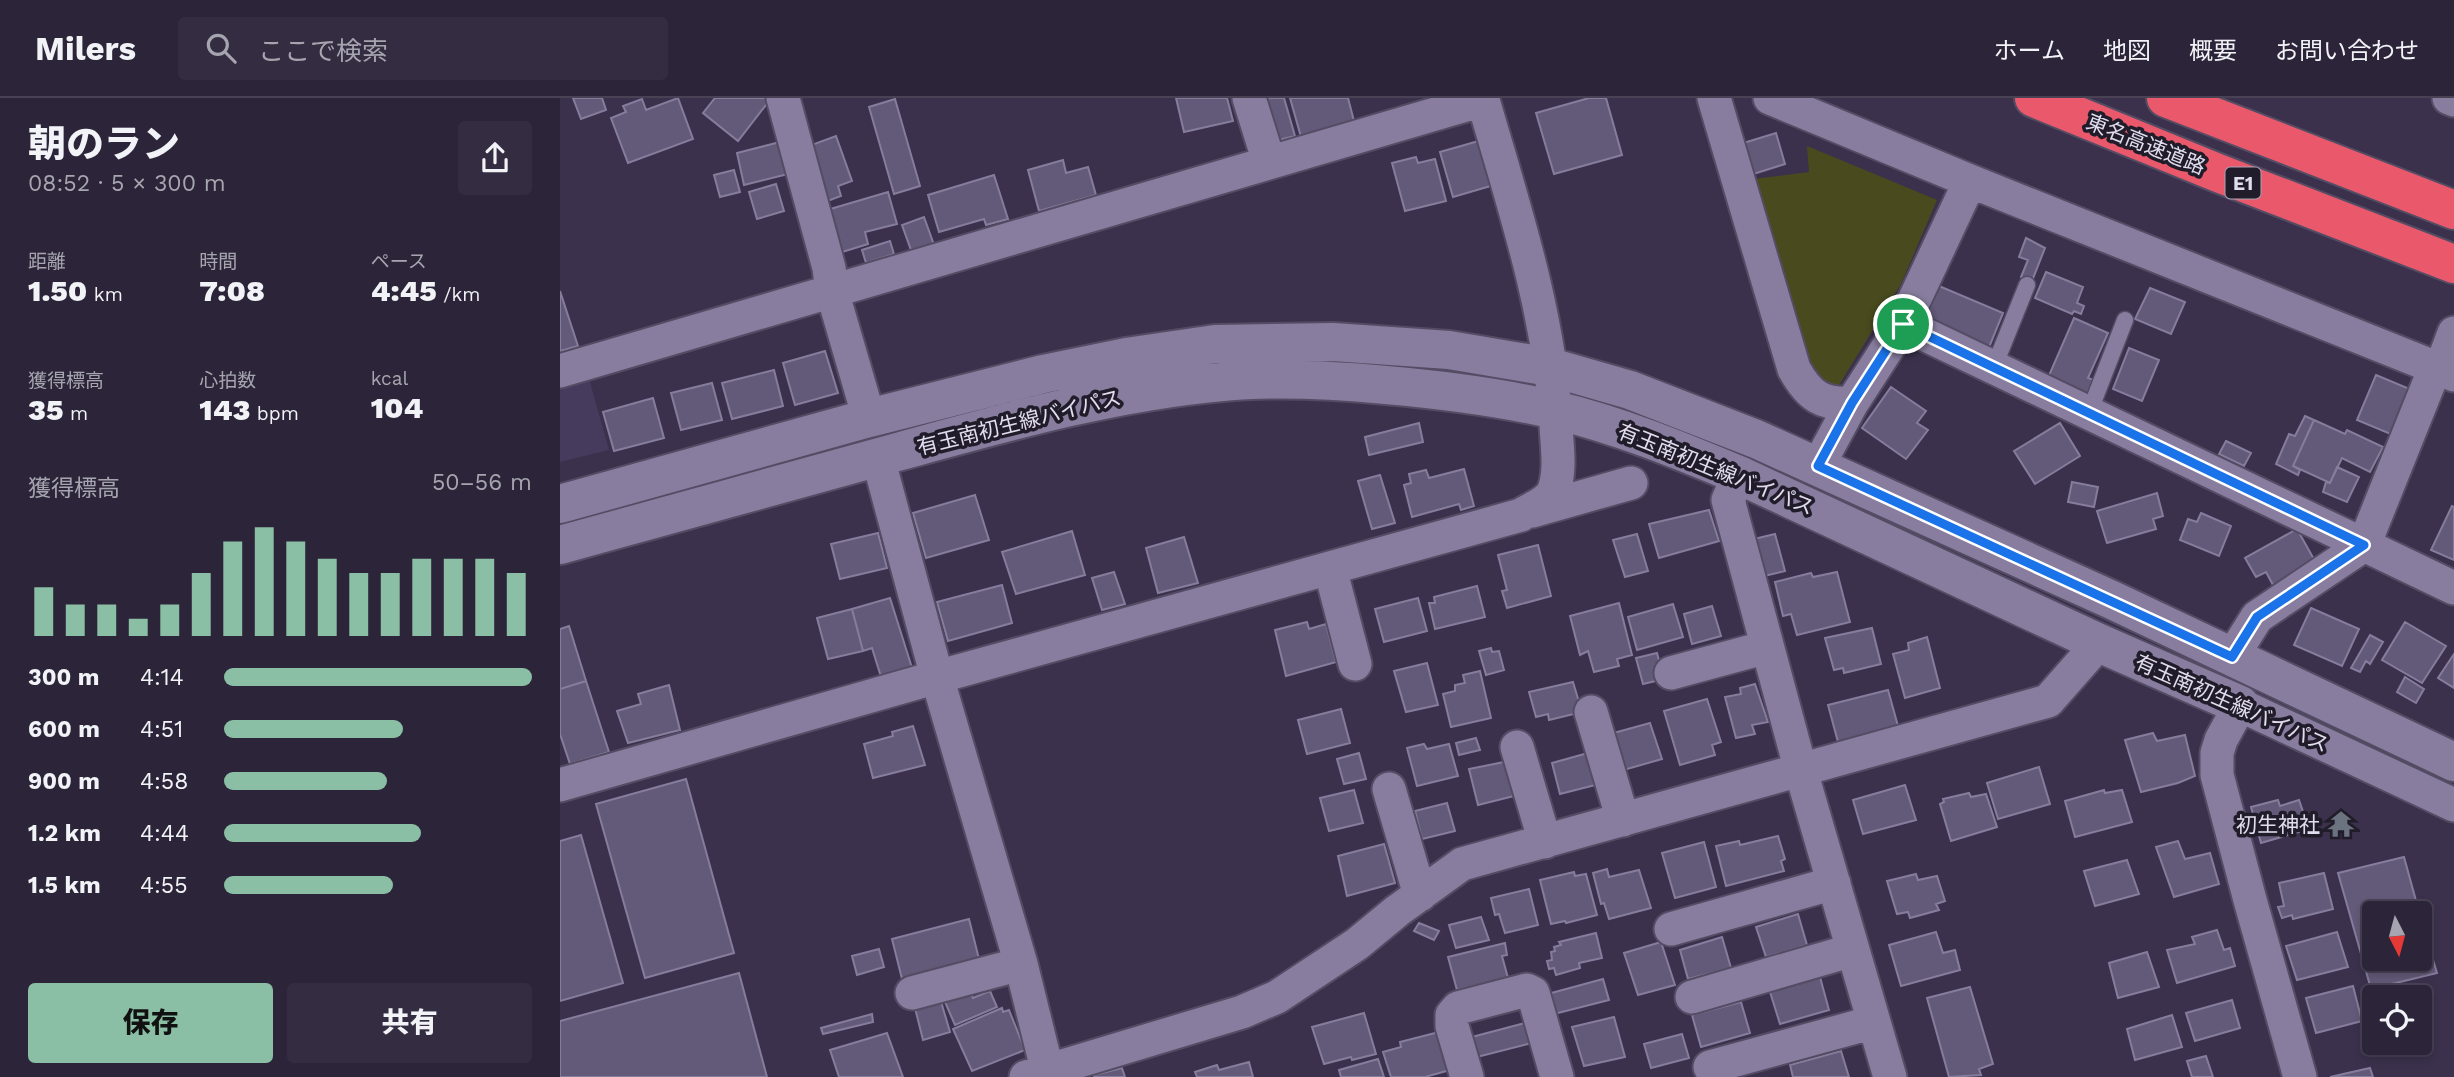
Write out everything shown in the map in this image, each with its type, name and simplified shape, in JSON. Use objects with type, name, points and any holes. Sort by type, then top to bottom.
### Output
[{"type":"highway","name":"東名高速道路","points":[[2034,98],[2218,173],[2454,264]]},
{"type":"highway","name":"E1","points":[[2166,98],[2454,210]]},
{"type":"street","points":[[783,98],[832,291],[869,418]]},
{"type":"street","points":[[1249,98],[1269,162]]},
{"type":"street","points":[[1714,98],[1794,369],[1817,397],[1827,403],[1852,403]]},
{"type":"street","points":[[1770,98],[1970,181],[2262,296],[2447,358],[2364,545],[2257,617],[2232,657]]},
{"type":"street","points":[[560,371],[1483,99],[1534,279],[1555,410],[1558,461],[1553,491],[1547,500],[1521,515]]},
{"type":"street","points":[[1818,466],[1852,403],[1903,324],[1970,181]]},
{"type":"street","points":[[1903,324],[2454,588]]},
{"type":"street","name":"有玉南初生線バイパス","points":[[560,504],[869,418],[1126,357],[1215,344],[1346,343],[1449,350],[1550,367],[1630,390],[1818,466],[2454,762]]},
{"type":"street","name":"有玉南初生線バイパス","points":[[560,545],[1050,411],[1135,394],[1223,382],[1275,380],[1368,383],[1439,390],[1555,410],[1626,430],[1739,475],[2454,805]]},
{"type":"street","points":[[878,458],[937,677],[1021,964],[1040,1075],[1242,1012],[1277,997],[1357,944],[1462,864],[2048,701],[2099,643]]},
{"type":"street","points":[[1739,475],[1728,500],[1801,771],[1890,1077]]},
{"type":"street","points":[[560,785],[1631,484]]},
{"type":"street","points":[[1330,568],[1355,664]]},
{"type":"street","points":[[1671,673],[1767,647]]},
{"type":"street","points":[[2240,705],[2221,740],[2217,753],[2217,775],[2300,1077]]},
{"type":"street","points":[[1591,712],[1623,820]]},
{"type":"street","points":[[1517,747],[1545,842]]},
{"type":"street","points":[[1390,789],[1420,895]]},
{"type":"street","points":[[1671,929],[1834,883]]},
{"type":"street","points":[[1692,997],[1853,950]]},
{"type":"street","points":[[912,993],[1021,964]]},
{"type":"street","points":[[1467,1077],[1452,1026],[1452,1014],[1458,1008],[1527,990],[1533,993],[1557,1077]]},
{"type":"street","points":[[1710,1068],[1874,1022]]},
{"type":"lane","points":[[1994,367],[2027,285]]},
{"type":"lane","points":[[2088,413],[2125,320]]},
{"type":"shaded area","points":[[588,375],[609,450],[560,462],[560,383]]},
{"type":"green space","points":[[1807,146],[1937,200],[1901,284],[1836,390],[1807,365],[1745,180],[1809,172]]},
{"type":"building","points":[[573,98],[602,98],[606,110],[581,119]]},
{"type":"building","points":[[678,98],[693,139],[628,163],[611,118],[626,112],[623,106],[642,99],[646,110]]},
{"type":"building","points":[[715,98],[765,98],[769,101],[738,141],[703,113]]},
{"type":"building","points":[[1176,98],[1227,98],[1233,121],[1184,132]]},
{"type":"building","points":[[1270,98],[1284,98],[1295,136],[1271,142],[1258,102]]},
{"type":"building","points":[[1290,98],[1348,98],[1354,121],[1301,137]]},
{"type":"building","points":[[1589,98],[1606,98],[1622,155],[1554,174],[1536,113]]},
{"type":"building","points":[[895,99],[920,186],[894,194],[869,107]]},
{"type":"building","points":[[1776,133],[1785,164],[1747,176],[1737,145]]},
{"type":"building","points":[[836,136],[852,181],[838,186],[841,196],[825,202],[806,147]]},
{"type":"building","points":[[1482,140],[1494,185],[1453,197],[1440,152]]},
{"type":"building","points":[[780,142],[788,174],[744,185],[737,153]]},
{"type":"building","points":[[1416,157],[1418,163],[1435,159],[1446,201],[1405,211],[1392,163]]},
{"type":"building","points":[[1063,160],[1066,173],[1088,167],[1096,195],[1039,211],[1028,170]]},
{"type":"building","points":[[734,170],[740,192],[720,197],[714,175]]},
{"type":"building","points":[[994,175],[1008,219],[986,225],[984,219],[939,232],[928,195]]},
{"type":"building","points":[[776,184],[784,211],[757,219],[749,192]]},
{"type":"building","points":[[888,192],[897,224],[865,232],[868,244],[839,253],[827,210]]},
{"type":"building","points":[[924,217],[934,245],[912,253],[902,225]]},
{"type":"building","points":[[2026,238],[2045,248],[2032,281],[2021,277],[2028,260],[2019,257]]},
{"type":"building","points":[[890,241],[894,254],[866,263],[862,250]]},
{"type":"building","points":[[2046,272],[2083,287],[2077,303],[2084,306],[2081,314],[2074,311],[2072,314],[2035,298]]},
{"type":"building","points":[[1939,286],[2003,313],[1988,350],[1923,324]]},
{"type":"building","points":[[2150,288],[2185,302],[2171,334],[2135,319]]},
{"type":"building","points":[[560,291],[578,346],[560,351]]},
{"type":"building","points":[[2074,318],[2108,333],[2088,378],[2094,380],[2086,397],[2047,380]]},
{"type":"building","points":[[2129,348],[2159,360],[2142,401],[2113,389]]},
{"type":"building","points":[[825,351],[838,393],[795,405],[783,363]]},
{"type":"building","points":[[774,370],[783,406],[732,419],[722,383]]},
{"type":"building","points":[[2376,375],[2412,390],[2393,435],[2357,420]]},
{"type":"building","points":[[712,383],[722,420],[681,430],[671,393]]},
{"type":"building","points":[[1891,387],[1926,411],[1917,423],[1928,430],[1906,459],[1862,428]]},
{"type":"building","points":[[653,398],[664,438],[614,451],[603,412]]},
{"type":"building","points":[[2305,416],[2314,420],[2293,466],[2300,470],[2298,475],[2276,464],[2289,434],[2295,436]]},
{"type":"building","points":[[2314,420],[2345,434],[2347,430],[2383,447],[2370,472],[2342,458],[2330,483],[2293,466]]},
{"type":"building","points":[[1419,423],[1423,442],[1369,455],[1365,437]]},
{"type":"building","points":[[2060,423],[2080,456],[2035,484],[2014,451]]},
{"type":"building","points":[[2226,441],[2251,453],[2244,466],[2219,454]]},
{"type":"building","points":[[2337,467],[2359,477],[2347,502],[2323,492],[2326,482],[2330,483]]},
{"type":"building","points":[[1464,469],[1474,506],[1461,510],[1459,504],[1412,517],[1404,485],[1411,483],[1409,474],[1426,470],[1429,478]]},
{"type":"building","points":[[1380,475],[1395,523],[1372,529],[1358,481]]},
{"type":"building","points":[[2072,482],[2098,487],[2094,507],[2068,502]]},
{"type":"building","points":[[2157,493],[2163,516],[2153,519],[2156,529],[2107,543],[2097,511]]},
{"type":"building","points":[[975,495],[989,540],[926,558],[913,513]]},
{"type":"building","points":[[2452,506],[2454,507],[2454,560],[2431,550]]},
{"type":"building","points":[[1709,510],[1719,541],[1659,558],[1649,524]]},
{"type":"building","points":[[2201,513],[2231,526],[2219,556],[2180,540],[2188,519],[2197,522]]},
{"type":"building","points":[[2297,529],[2315,561],[2273,585],[2266,572],[2256,577],[2245,558]]},
{"type":"building","points":[[1072,531],[1085,575],[1016,594],[1002,552]]},
{"type":"building","points":[[878,533],[887,568],[840,579],[831,544]]},
{"type":"building","points":[[1637,534],[1648,571],[1625,577],[1613,540]]},
{"type":"building","points":[[1775,534],[1785,571],[1764,576],[1754,539]]},
{"type":"building","points":[[1184,537],[1198,583],[1158,593],[1146,548]]},
{"type":"building","points":[[1538,545],[1551,596],[1507,608],[1502,591],[1507,590],[1498,555]]},
{"type":"building","points":[[1114,572],[1125,604],[1102,610],[1092,578]]},
{"type":"building","points":[[1837,572],[1850,622],[1797,635],[1791,614],[1783,616],[1775,582],[1811,573],[1813,577]]},
{"type":"building","points":[[1002,585],[1012,623],[948,641],[937,602]]},
{"type":"building","points":[[1477,586],[1485,617],[1435,629],[1429,603],[1435,603],[1434,597]]},
{"type":"building","points":[[890,598],[913,671],[882,680],[872,648],[863,651],[852,609]]},
{"type":"building","points":[[1418,598],[1427,631],[1384,642],[1375,609]]},
{"type":"building","points":[[1619,603],[1632,655],[1617,659],[1619,666],[1594,672],[1588,651],[1580,655],[1570,616]]},
{"type":"building","points":[[1673,604],[1683,637],[1637,650],[1628,617]]},
{"type":"building","points":[[1712,606],[1721,636],[1692,644],[1684,614]]},
{"type":"building","points":[[2311,608],[2359,629],[2342,666],[2294,645]]},
{"type":"building","points":[[852,609],[863,651],[828,659],[817,618]]},
{"type":"building","points":[[1307,622],[1309,629],[1326,624],[1336,662],[1286,676],[1275,630]]},
{"type":"building","points":[[2405,622],[2446,646],[2422,683],[2382,660]]},
{"type":"building","points":[[569,626],[586,681],[560,689],[560,629]]},
{"type":"building","points":[[1872,628],[1881,664],[1844,673],[1843,668],[1834,670],[1825,638]]},
{"type":"building","points":[[2370,635],[2383,642],[2370,664],[2366,661],[2360,672],[2351,668]]},
{"type":"building","points":[[1927,637],[1940,688],[1905,698],[1893,654],[1909,650],[1908,643]]},
{"type":"building","points":[[1491,648],[1492,652],[1499,651],[1504,670],[1486,675],[1479,651]]},
{"type":"building","points":[[1657,653],[1664,679],[1643,684],[1636,658]]},
{"type":"building","points":[[2454,654],[2454,688],[2438,678]]},
{"type":"building","points":[[1427,663],[1438,705],[1406,712],[1394,671]]},
{"type":"building","points":[[1480,671],[1491,718],[1451,727],[1443,694],[1455,691],[1455,685],[1465,683],[1463,675]]},
{"type":"building","points":[[2405,677],[2424,689],[2416,703],[2397,692]]},
{"type":"building","points":[[586,681],[609,752],[570,764],[560,734],[560,689]]},
{"type":"building","points":[[1573,682],[1582,712],[1549,720],[1548,714],[1536,717],[1529,692]]},
{"type":"building","points":[[1755,684],[1768,722],[1752,725],[1755,734],[1736,738],[1725,697],[1741,694],[1740,688]]},
{"type":"building","points":[[669,685],[680,730],[628,743],[617,711],[641,704],[638,694]]},
{"type":"building","points":[[1888,690],[1898,726],[1838,742],[1828,705]]},
{"type":"building","points":[[1707,699],[1721,742],[1712,745],[1715,755],[1680,765],[1664,711]]},
{"type":"building","points":[[1341,709],[1350,743],[1307,754],[1298,720]]},
{"type":"building","points":[[1650,723],[1662,759],[1620,771],[1610,734]]},
{"type":"building","points":[[913,726],[925,765],[873,778],[864,744],[893,736],[892,732]]},
{"type":"building","points":[[2153,733],[2157,741],[2185,735],[2195,776],[2141,792],[2125,740]]},
{"type":"building","points":[[1476,738],[1480,750],[1459,755],[1456,743]]},
{"type":"building","points":[[1424,744],[1427,749],[1449,744],[1458,776],[1417,786],[1407,748]]},
{"type":"building","points":[[1359,753],[1366,779],[1344,784],[1337,759]]},
{"type":"building","points":[[1588,753],[1599,784],[1560,794],[1552,763]]},
{"type":"building","points":[[1504,762],[1514,796],[1478,805],[1469,769]]},
{"type":"building","points":[[2039,767],[2050,804],[1998,819],[1987,783]]},
{"type":"building","points":[[686,779],[734,953],[645,978],[596,804]]},
{"type":"building","points":[[1905,785],[1916,820],[1863,834],[1853,800]]},
{"type":"building","points":[[1354,790],[1363,823],[1329,831],[1320,798]]},
{"type":"building","points":[[2104,790],[2105,793],[2122,790],[2132,822],[2075,837],[2065,801]]},
{"type":"building","points":[[1969,793],[1971,797],[1986,794],[1997,827],[1951,841],[1940,804],[1944,802],[1943,799]]},
{"type":"building","points":[[2278,800],[2280,806],[2299,800],[2309,829],[2261,843],[2251,807]]},
{"type":"building","points":[[1447,803],[1455,831],[1422,839],[1415,811]]},
{"type":"building","points":[[581,835],[623,983],[560,1001],[560,841]]},
{"type":"building","points":[[1778,836],[1785,859],[1781,861],[1784,871],[1726,886],[1716,846],[1739,841],[1740,845]]},
{"type":"building","points":[[2178,841],[2185,859],[2210,853],[2219,884],[2174,897],[2156,847]]},
{"type":"building","points":[[1704,842],[1716,887],[1675,898],[1662,853]]},
{"type":"building","points":[[1384,844],[1395,883],[1347,896],[1338,856]]},
{"type":"building","points":[[2404,857],[2416,901],[2362,901],[2362,957],[2338,873]]},
{"type":"building","points":[[2127,860],[2139,894],[2095,906],[2084,871]]},
{"type":"building","points":[[1607,869],[1609,877],[1639,870],[1651,908],[1609,919],[1604,903],[1601,904],[1593,873]]},
{"type":"building","points":[[1574,872],[1575,876],[1586,874],[1597,915],[1551,924],[1540,880]]},
{"type":"building","points":[[2324,873],[2333,909],[2293,919],[2292,915],[2282,918],[2278,907],[2284,906],[2279,883]]},
{"type":"building","points":[[1916,874],[1918,880],[1937,876],[1945,901],[1936,904],[1939,910],[1910,918],[1908,912],[1897,914],[1887,881]]},
{"type":"building","points":[[1529,889],[1538,925],[1505,933],[1499,914],[1495,915],[1491,898]]},
{"type":"building","points":[[1798,914],[1807,945],[1766,957],[1756,927]]},
{"type":"building","points":[[1481,917],[1489,940],[1456,948],[1449,925]]},
{"type":"building","points":[[969,919],[980,963],[903,983],[892,939]]},
{"type":"building","points":[[1419,923],[1439,931],[1434,940],[1414,931]]},
{"type":"building","points":[[2217,930],[2224,950],[2230,948],[2235,966],[2177,983],[2167,950],[2195,944],[2192,937]]},
{"type":"building","points":[[1936,932],[1943,953],[1955,950],[1960,970],[1901,986],[1889,945]]},
{"type":"building","points":[[2337,932],[2348,967],[2297,980],[2286,946]]},
{"type":"building","points":[[1596,933],[1602,958],[1579,963],[1580,968],[1556,975],[1554,968],[1549,969],[1547,961],[1552,960],[1551,952],[1555,951],[1554,947],[1561,945],[1559,942]]},
{"type":"building","points":[[1722,937],[1731,968],[1688,979],[1680,950]]},
{"type":"building","points":[[1661,942],[1675,985],[1638,995],[1624,953]]},
{"type":"building","points":[[1505,943],[1507,955],[1502,956],[1508,978],[1457,990],[1448,957]]},
{"type":"building","points":[[879,949],[884,967],[857,975],[852,956]]},
{"type":"building","points":[[2147,952],[2159,987],[2118,998],[2109,963]]},
{"type":"building","points":[[2432,957],[2437,973],[2388,985],[2370,985],[2366,971],[2432,971]]},
{"type":"building","points":[[739,973],[767,1077],[560,1077],[560,1021]]},
{"type":"building","points":[[1820,977],[1829,1010],[1780,1024],[1770,992]]},
{"type":"building","points":[[1603,979],[1609,1000],[1550,1015],[1544,995]]},
{"type":"building","points":[[2353,986],[2362,1021],[2316,1033],[2306,998]]},
{"type":"building","points":[[1970,987],[1993,1064],[1979,1069],[1981,1075],[1949,1077],[1927,998]]},
{"type":"building","points":[[990,991],[997,1007],[955,1025],[945,1002],[970,992],[973,998]]},
{"type":"building","points":[[940,998],[950,1032],[923,1040],[914,1004]]},
{"type":"building","points":[[2232,1000],[2240,1028],[2195,1041],[2186,1013]]},
{"type":"building","points":[[1741,1002],[1750,1033],[1701,1047],[1692,1015]]},
{"type":"building","points":[[1002,1008],[1003,1012],[1009,1010],[1025,1050],[972,1071],[953,1029]]},
{"type":"building","points":[[1364,1013],[1376,1054],[1324,1064],[1312,1027]]},
{"type":"building","points":[[872,1014],[873,1022],[823,1034],[821,1028]]},
{"type":"building","points":[[2172,1015],[2182,1047],[2135,1060],[2127,1029]]},
{"type":"building","points":[[1614,1017],[1625,1057],[1584,1066],[1572,1027]]},
{"type":"building","points":[[1525,1023],[1532,1043],[1473,1058],[1468,1038]]},
{"type":"building","points":[[1439,1032],[1450,1070],[1425,1077],[1391,1077],[1383,1052],[1401,1047],[1400,1042]]},
{"type":"building","points":[[887,1033],[903,1077],[839,1077],[830,1050]]},
{"type":"building","points":[[1682,1034],[1689,1058],[1651,1068],[1644,1044]]},
{"type":"building","points":[[1841,1051],[1849,1077],[1793,1077],[1790,1065]]},
{"type":"building","points":[[2206,1056],[2213,1077],[2192,1077],[2187,1061]]},
{"type":"building","points":[[1378,1059],[1384,1077],[1341,1077],[1339,1070]]},
{"type":"building","points":[[1249,1062],[1253,1077],[1197,1077],[1195,1072],[1217,1065],[1219,1070]]},
{"type":"building","points":[[1122,1068],[1125,1077],[1094,1077],[1094,1075]]},
{"type":"building","points":[[2370,1068],[2373,1077],[2330,1077]]},
{"type":"place","name":"初生神社","points":[[2341,824]]},
{"type":"route","points":[[1903,324],[2364,545],[2257,617],[2232,657],[1818,466],[1852,403],[1903,324]]}]
